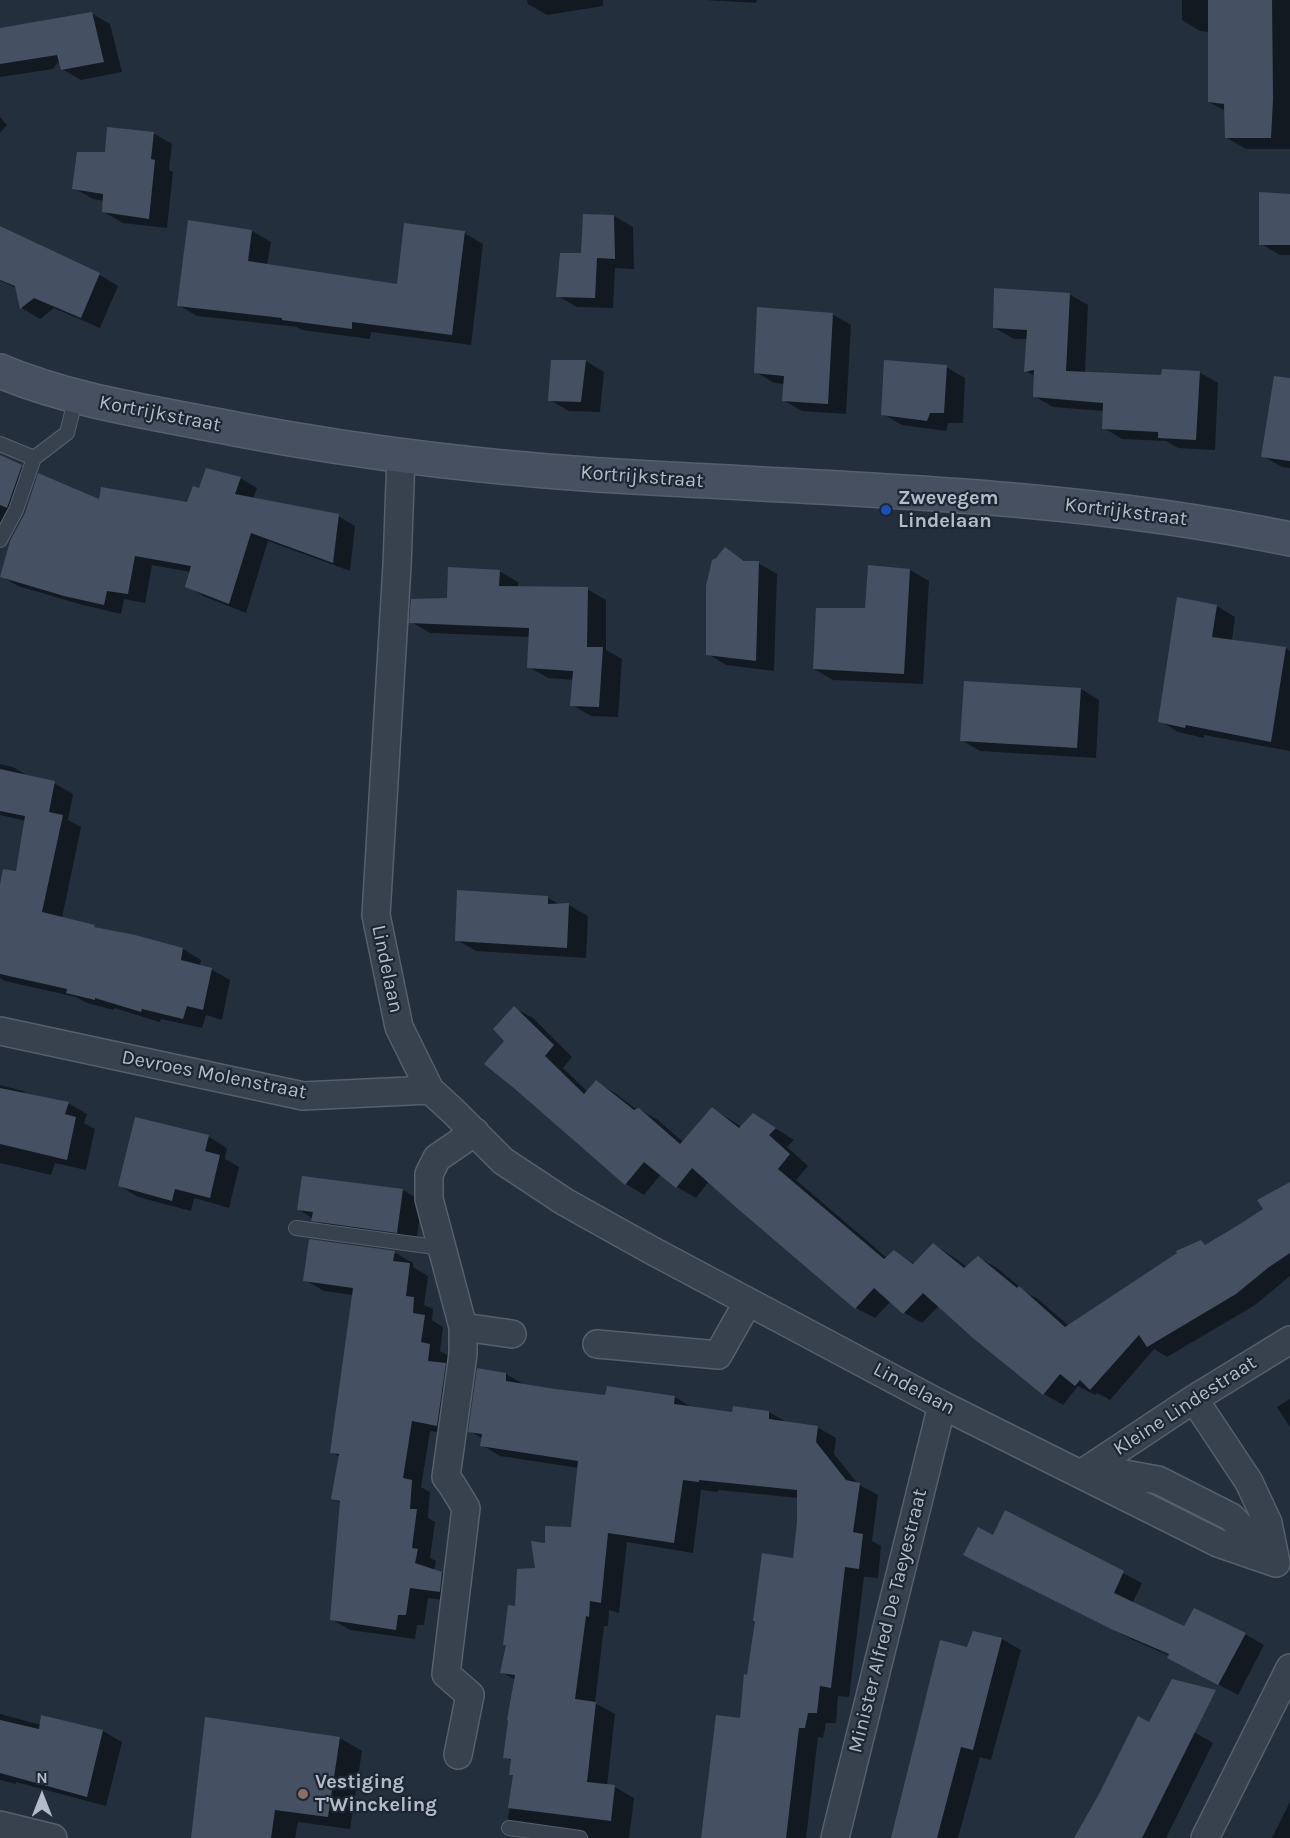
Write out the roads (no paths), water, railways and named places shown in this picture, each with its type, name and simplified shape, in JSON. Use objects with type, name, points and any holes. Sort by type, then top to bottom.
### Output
[{"type":"main road","name":"Kortrijkstraat","points":[[0,371],[22,381],[76,397],[280,437],[401,456],[486,466],[637,477],[871,488],[982,496],[1083,506],[1225,525],[1290,539]]},
{"type":"street","name":"Lindelaan","points":[[401,456],[397,577],[376,915],[399,1027],[430,1090],[503,1161],[565,1202],[942,1405],[1081,1474],[1119,1473],[1158,1480],[1231,1516],[1283,1567]]},
{"type":"street","name":"Devroes Molenstraat","points":[[0,1031],[303,1096],[430,1090]]},
{"type":"street","points":[[459,1755],[471,1695],[446,1674],[466,1508],[446,1478],[463,1354],[463,1327],[429,1199],[429,1174],[437,1158],[475,1132]]},
{"type":"street","points":[[597,1344],[729,1358],[748,1302]]},
{"type":"street","points":[[463,1327],[513,1334]]},
{"type":"street","name":"Kleine Lindestraat","points":[[1081,1474],[1194,1399],[1290,1340]]},
{"type":"street","name":"Lindelaan","points":[[1194,1399],[1249,1482],[1268,1523],[1283,1567]]},
{"type":"street","name":"Minister Alfred De Taeyestraat","points":[[835,1838],[942,1405]]},
{"type":"street","points":[[1205,1838],[1290,1668]]},
{"type":"street","points":[[0,1825],[53,1838]]},
{"type":"lane","points":[[0,540],[16,510],[34,458],[67,433],[76,397]]},
{"type":"lane","points":[[0,444],[34,458]]},
{"type":"lane","points":[[296,1228],[442,1248]]},
{"type":"lane","points":[[509,1828],[580,1838]]},
{"type":"place","name":"Zwevegem Lindelaan","points":[[886,510]]},
{"type":"place","name":"Vestiging T'Winckeling","points":[[303,1794]]}]
